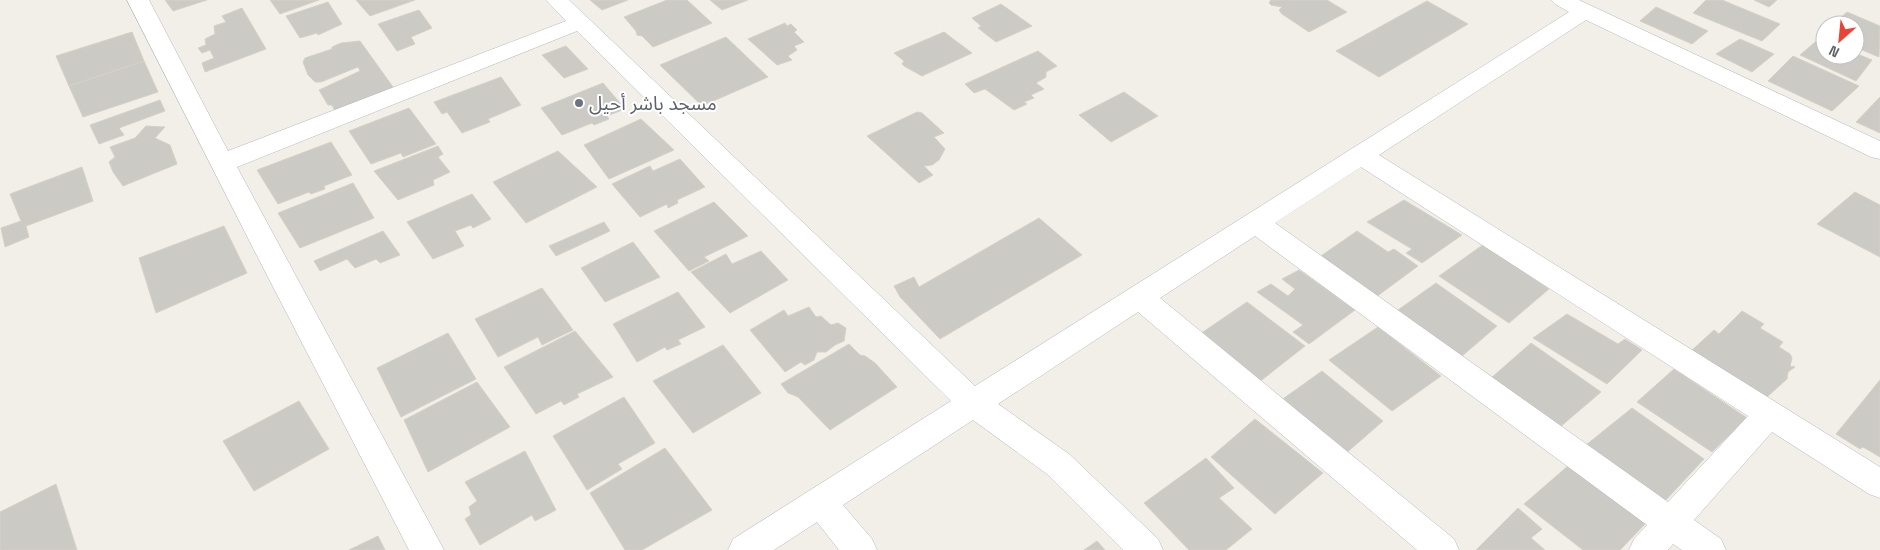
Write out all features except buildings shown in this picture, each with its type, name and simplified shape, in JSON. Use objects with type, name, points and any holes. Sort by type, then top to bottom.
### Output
[{"type":"street","points":[[138,0],[224,163],[267,250],[427,550]]},
{"type":"street","points":[[557,0],[974,404],[1058,464],[1146,550]]},
{"type":"street","points":[[745,550],[1361,155],[1573,6],[1880,151]]},
{"type":"street","points":[[224,163],[579,23]]},
{"type":"street","points":[[1361,155],[1880,484]]},
{"type":"street","points":[[1256,223],[1708,550]]},
{"type":"street","points":[[1140,298],[1442,550]]},
{"type":"street","points":[[1646,550],[1769,414]]},
{"type":"street","points":[[821,502],[860,550]]},
{"type":"place","name":"مسجد باشر أحيل","points":[[579,103]]}]
